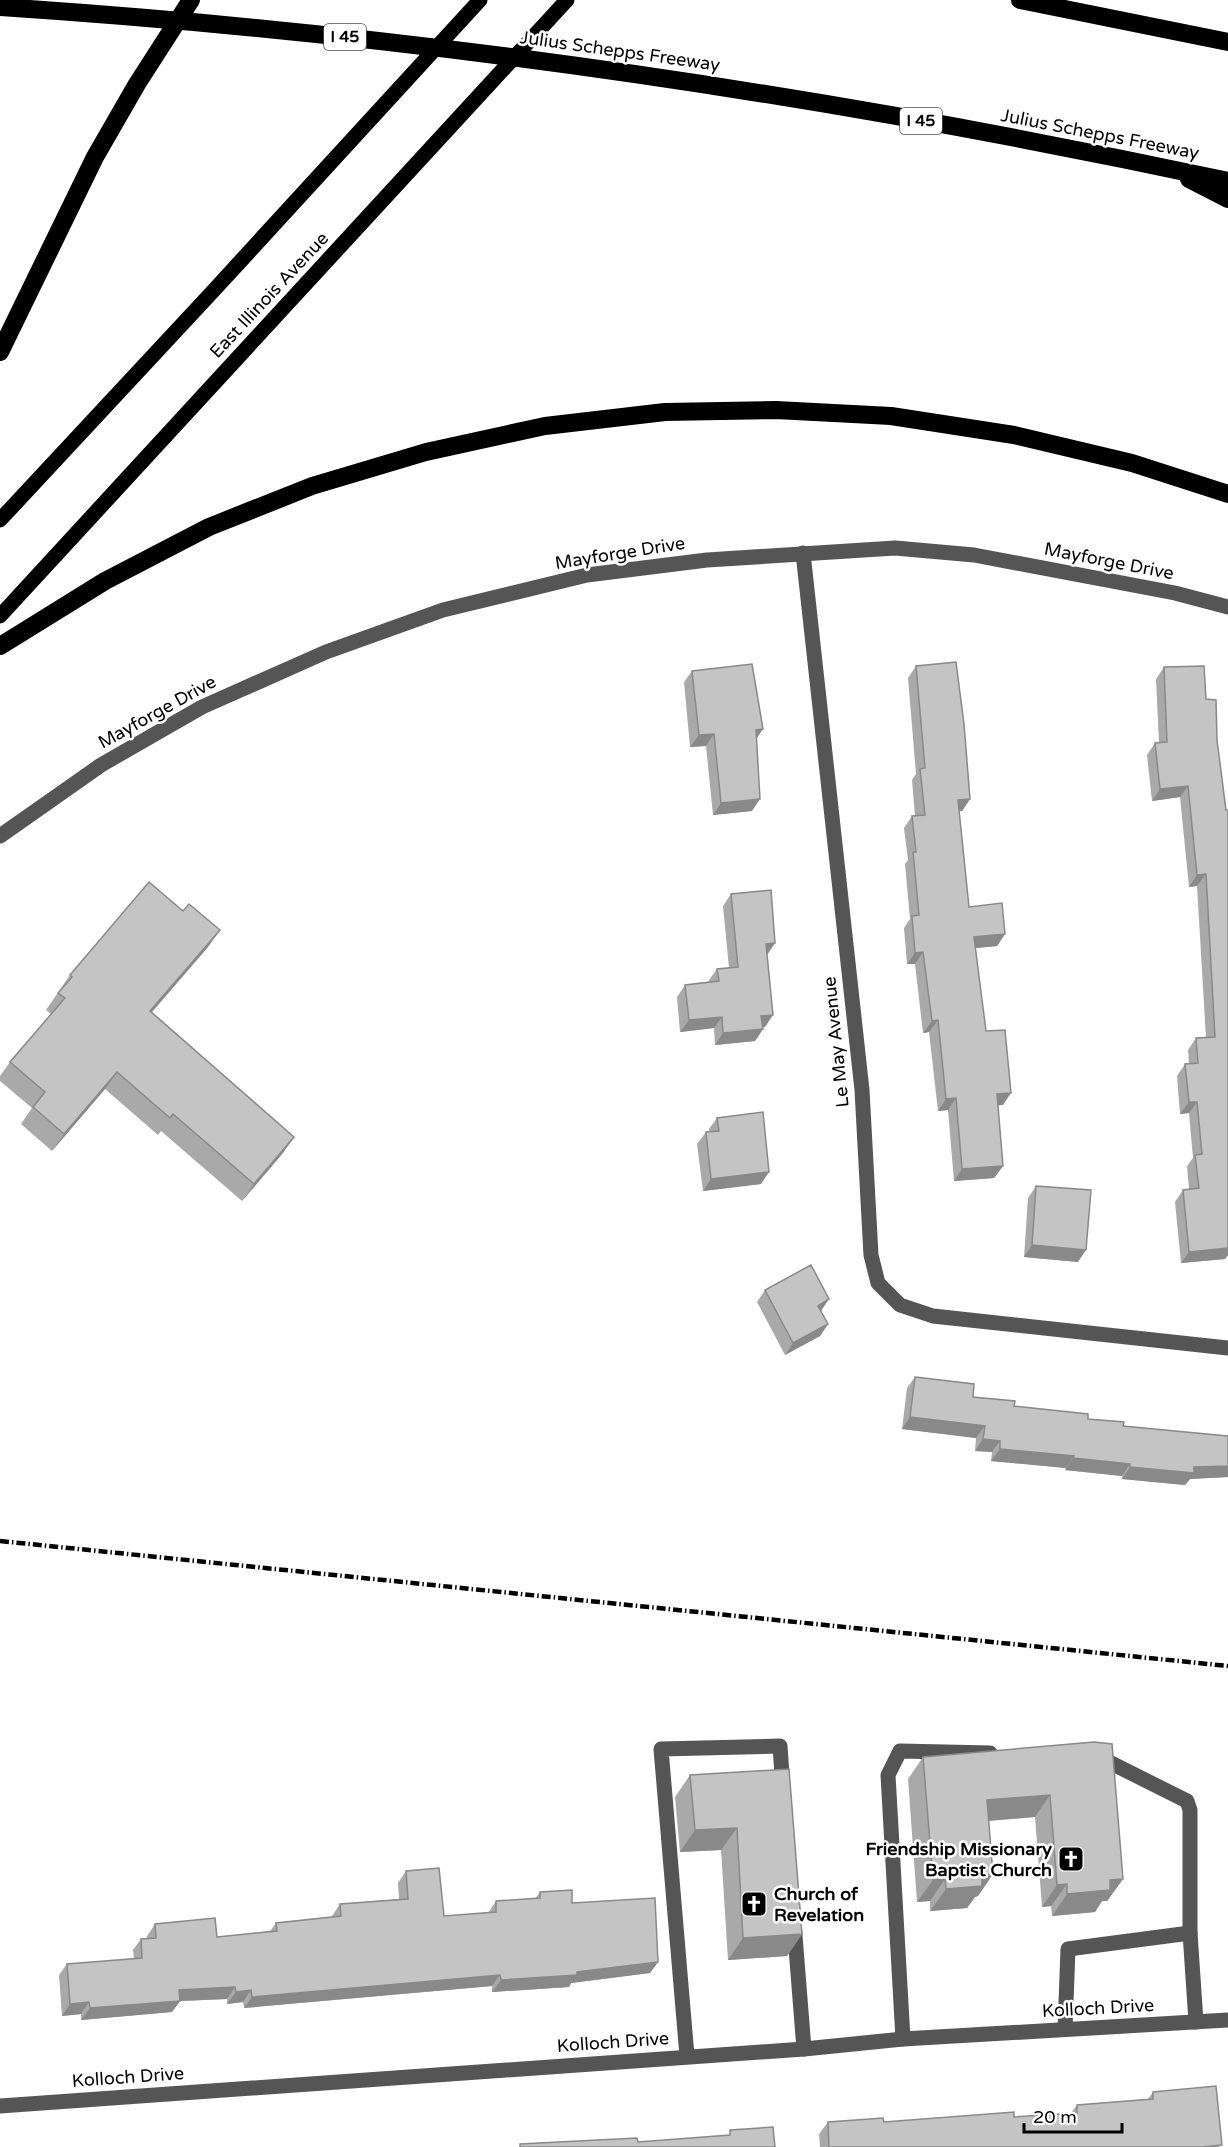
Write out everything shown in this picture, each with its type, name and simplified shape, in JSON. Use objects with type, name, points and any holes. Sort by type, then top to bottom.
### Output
[{"type":"highway","points":[[0,352],[94,157],[136,84],[191,0]]},
{"type":"highway","points":[[1020,0],[1228,42]]},
{"type":"highway","name":"Julius Schepps Freeway","points":[[8,8],[366,39],[672,79],[928,122],[1228,181]]},
{"type":"highway","points":[[1169,168],[1228,199]]},
{"type":"highway","points":[[0,646],[105,581],[209,527],[312,486],[426,452],[544,426],[665,412],[776,410],[891,416],[1014,435],[1132,464],[1228,494]]},
{"type":"main road","points":[[0,519],[480,0]]},
{"type":"main road","name":"East Illinois Avenue","points":[[0,616],[567,0]]},
{"type":"street","name":"Mayforge Drive","points":[[0,836],[101,765],[202,707],[326,652],[432,614],[587,575],[707,560],[895,548],[974,555],[1174,593],[1228,607]]},
{"type":"street","name":"Le May Avenue","points":[[803,553],[861,1090],[871,1255],[878,1283],[900,1305],[933,1316],[1228,1348]]},
{"type":"street","points":[[687,2056],[661,1749],[780,1746],[785,1805]]},
{"type":"street","points":[[903,2039],[888,1775],[900,1751],[1005,1754]]},
{"type":"street","points":[[1074,1755],[1097,1755],[1187,1801],[1190,1810],[1190,1933],[1196,2022]]},
{"type":"street","points":[[793,1909],[804,2049]]},
{"type":"street","points":[[1065,2029],[1068,1949],[1190,1933]]},
{"type":"street","name":"Kolloch Drive","points":[[0,2106],[804,2049],[903,2039],[1228,2020]]},
{"type":"building","points":[[956,662],[970,799],[958,800],[969,907],[1002,903],[1005,934],[974,937],[986,1031],[1005,1030],[1011,1093],[997,1094],[1003,1166],[962,1169],[956,1098],[946,1099],[938,1020],[932,1021],[923,952],[915,953],[912,916],[919,915],[912,816],[925,815],[920,769],[925,768],[916,666]]},
{"type":"building","points":[[752,664],[763,729],[756,730],[760,799],[721,803],[714,734],[699,735],[692,671]]},
{"type":"building","points":[[1204,666],[1206,699],[1216,700],[1217,740],[1226,810],[1228,810],[1228,1248],[1189,1252],[1183,1190],[1199,1188],[1195,1155],[1202,1154],[1197,1102],[1189,1102],[1185,1064],[1198,1063],[1196,1038],[1215,1037],[1206,874],[1197,875],[1188,786],[1160,789],[1155,743],[1167,742],[1164,667]]},
{"type":"building","points":[[149,882],[183,911],[189,904],[220,930],[150,1011],[294,1137],[254,1184],[173,1114],[170,1118],[117,1072],[64,1134],[33,1107],[45,1092],[10,1062],[65,998],[58,993],[72,977],[70,975]]},
{"type":"building","points":[[771,890],[775,943],[766,944],[773,1015],[761,1016],[763,1029],[723,1033],[722,1017],[689,1020],[685,985],[719,981],[717,969],[738,967],[731,894]]},
{"type":"building","points":[[763,1112],[769,1172],[711,1179],[706,1132],[719,1131],[717,1118]]},
{"type":"building","points":[[1036,1186],[1091,1190],[1086,1250],[1032,1245]]},
{"type":"building","points":[[811,1265],[829,1299],[818,1306],[828,1324],[793,1343],[765,1290]]},
{"type":"building","points":[[915,1377],[974,1384],[973,1397],[1015,1401],[1014,1406],[1088,1414],[1088,1419],[1124,1422],[1123,1426],[1228,1436],[1228,1466],[1194,1467],[1194,1473],[1130,1467],[1130,1464],[1073,1458],[1074,1456],[1000,1449],[1000,1441],[983,1439],[985,1426],[910,1417]]},
{"type":"building","name":"Friendship Missionary Baptist Church","points":[[1094,1742],[1112,1744],[1123,1879],[1110,1880],[1110,1890],[1067,1894],[1067,1884],[1057,1885],[1050,1795],[987,1800],[993,1874],[982,1875],[982,1886],[946,1889],[945,1879],[933,1880],[923,1757]]},
{"type":"building","name":"Church of Revelation","points":[[789,1769],[802,1934],[743,1938],[737,1828],[695,1830],[690,1775]]},
{"type":"building","points":[[439,1868],[444,1916],[496,1912],[496,1901],[540,1898],[540,1892],[572,1890],[572,1903],[655,1898],[658,1962],[577,1972],[577,1975],[501,1980],[500,1975],[252,1997],[251,1990],[236,1992],[235,1987],[179,1990],[180,2001],[90,2008],[89,2002],[70,2004],[67,1964],[142,1958],[141,1939],[156,1938],[155,1924],[215,1918],[217,1937],[277,1931],[276,1923],[341,1916],[340,1904],[408,1899],[406,1871]]},
{"type":"building","points":[[1216,2086],[1222,2145],[1202,2147],[829,2147],[828,2122],[883,2118],[884,2122],[1014,2112],[1014,2117],[1077,2113],[1077,2105],[1153,2099],[1153,2092]]},
{"type":"building","points":[[773,2127],[775,2147],[520,2147],[520,2144],[637,2138],[638,2142],[730,2135],[730,2130]]},
{"type":"railway","points":[[0,1541],[1228,1666]]},
{"type":"place","name":"Friendship Missionary Baptist Church","points":[[1071,1859]]},
{"type":"place","name":"Church of Revelation","points":[[754,1904]]}]
